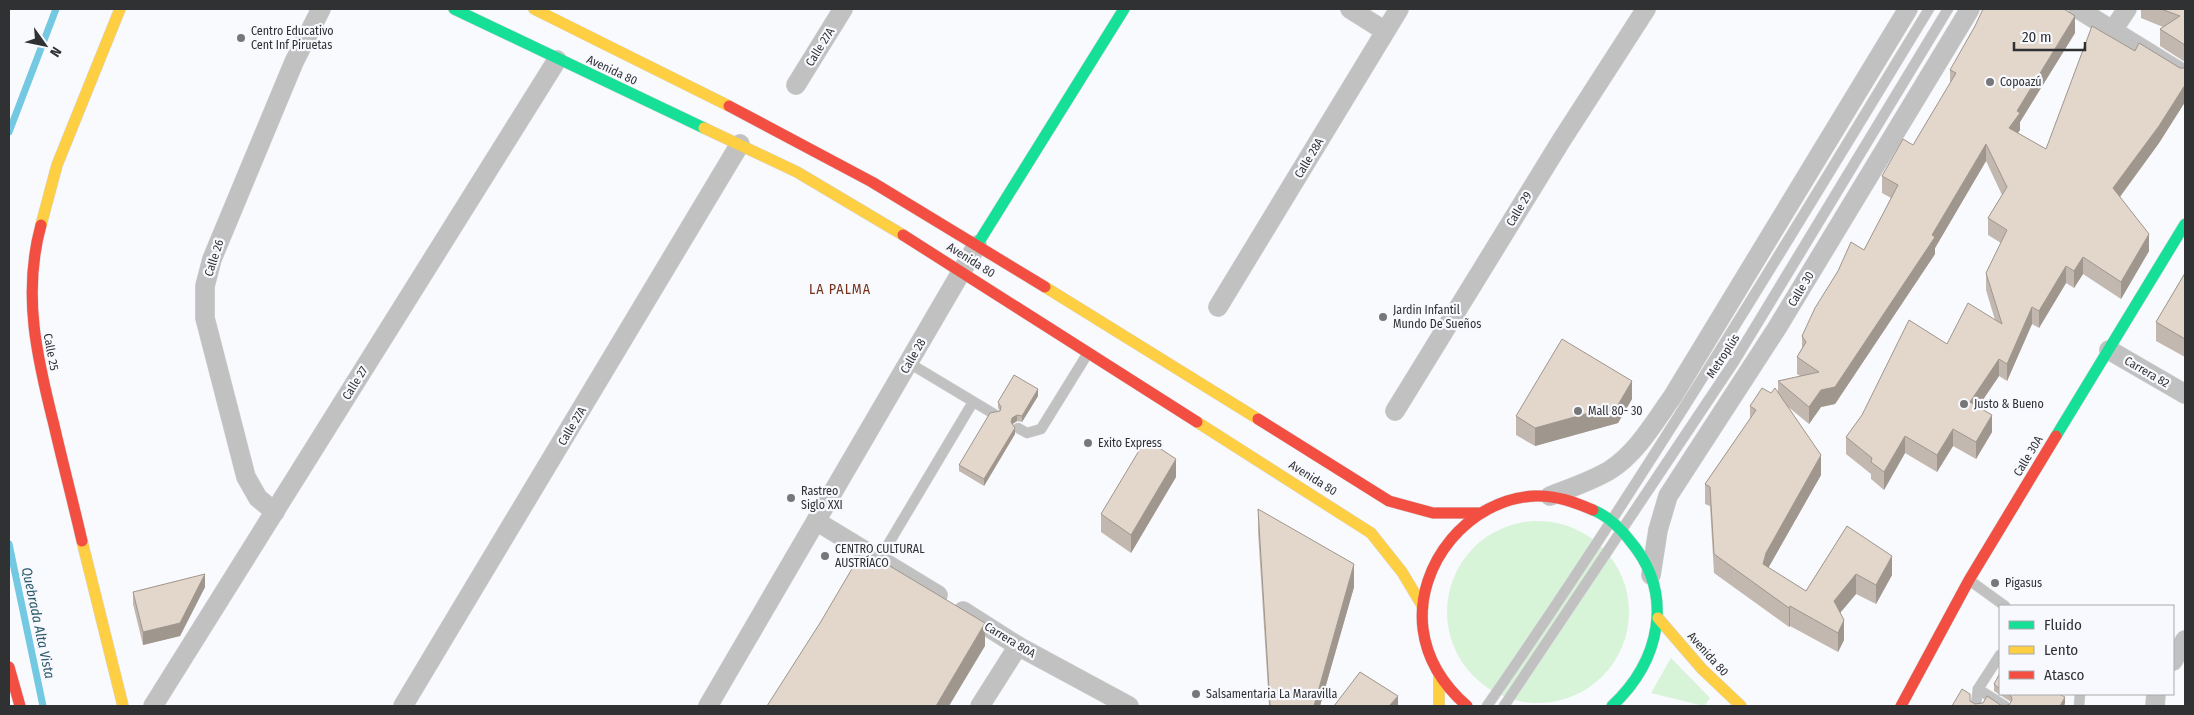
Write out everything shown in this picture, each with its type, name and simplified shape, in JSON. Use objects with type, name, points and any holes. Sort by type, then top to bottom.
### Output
[{"type":"main road","name":"Calle 25","points":[[120,9],[57,165],[36,242],[27,294],[32,334],[122,706]]},
{"type":"main road","name":"Avenida 80","points":[[454,9],[557,60],[797,172],[842,197],[962,271],[1371,532],[1402,572],[1422,607]]},
{"type":"main road","name":"Avenida 80","points":[[534,9],[770,127],[872,182],[977,245],[1389,501],[1430,514],[1449,516],[1479,513]]},
{"type":"main road","name":"Calle 28","points":[[977,245],[1124,9]]},
{"type":"main road","name":"Calle 30A","points":[[1901,706],[1969,580],[2185,224]]},
{"type":"main road","points":[[1467,706],[1452,692],[1439,675],[1429,654],[1424,631],[1422,607],[1428,579],[1440,553],[1457,531],[1479,513],[1513,500],[1550,496],[1583,504],[1612,520],[1640,550],[1651,575],[1656,596],[1658,618],[1653,644],[1644,668],[1629,690],[1612,706]]},
{"type":"main road","name":"Avenida 80","points":[[1658,618],[1707,675],[1741,706]]},
{"type":"main road","points":[[9,667],[15,702]]},
{"type":"main road","points":[[1439,675],[1439,706]]},
{"type":"street","name":"Calle 26","points":[[274,512],[258,498],[246,476],[205,318],[206,286],[212,259],[294,62],[321,9]]},
{"type":"street","name":"Calle 27A","points":[[796,85],[843,9]]},
{"type":"street","points":[[1350,9],[1385,31]]},
{"type":"street","name":"Calle 28A","points":[[1218,307],[1399,9]]},
{"type":"street","name":"Calle 29","points":[[1395,411],[1561,141],[1646,9]]},
{"type":"street","points":[[1550,496],[1610,470],[1629,453],[1652,426],[1673,396],[1908,9]]},
{"type":"street","name":"Calle 30","points":[[1651,575],[1658,530],[1668,496],[1777,328],[1970,9]]},
{"type":"street","points":[[2078,9],[2185,75]]},
{"type":"street","points":[[2113,30],[2127,9]]},
{"type":"street","name":"Calle 27","points":[[153,706],[557,60]]},
{"type":"street","name":"Calle 27A","points":[[403,706],[740,144]]},
{"type":"street","name":"Calle 28","points":[[708,706],[977,245]]},
{"type":"street","name":"Carrera 82","points":[[2109,350],[2185,394]]},
{"type":"street","name":"Carrera 80A","points":[[816,521],[880,558],[1018,646],[1129,706]]},
{"type":"street","points":[[2174,659],[2185,640]]},
{"type":"street","points":[[980,706],[1018,646]]},
{"type":"lane","name":"Metroplús","points":[[1487,706],[1612,520],[1717,358],[1929,9]]},
{"type":"lane","name":"Metroplús","points":[[1504,706],[1734,362],[1948,9]]},
{"type":"lane","points":[[1018,428],[1027,433],[1041,429],[1089,352]]},
{"type":"lane","points":[[909,362],[994,414]]},
{"type":"lane","points":[[880,558],[973,402]]},
{"type":"lane","points":[[1969,580],[2003,605]]},
{"type":"lane","points":[[1976,704],[1978,689],[1999,657]]},
{"type":"lane","points":[[1978,689],[2006,706]]},
{"type":"green space","points":[[1538,521],[1556,523],[1573,528],[1602,548],[1622,577],[1627,594],[1629,612],[1627,630],[1622,647],[1602,676],[1573,696],[1556,701],[1538,703],[1520,701],[1503,696],[1474,676],[1454,647],[1449,630],[1447,612],[1449,594],[1454,577],[1474,548],[1503,528],[1520,523]]},
{"type":"green space","points":[[1671,658],[1710,698],[1704,706],[1651,693]]},
{"type":"building","points":[[1983,9],[2064,9],[2075,16],[2017,111],[2020,113],[2009,128],[2046,149],[2092,26],[2135,51],[2139,43],[2180,68],[2185,68],[2185,85],[2159,126],[2113,188],[2149,234],[2121,282],[2083,257],[2074,271],[2066,266],[2039,311],[2032,307],[2007,364],[1999,359],[1970,402],[1992,415],[1976,442],[1953,429],[1937,455],[1905,436],[1884,472],[1871,462],[1872,458],[1846,437],[1862,415],[1909,320],[1947,344],[1968,303],[2002,324],[1986,273],[2007,230],[1988,218],[2007,187],[1986,144],[1932,235],[1935,237],[1835,387],[1821,390],[1809,407],[1778,381],[1819,372],[1797,357],[1806,342],[1802,336],[1815,308],[1838,271],[1851,242],[1864,250],[1898,185],[1882,176],[1903,139],[1913,145],[1956,73],[1950,70]]},
{"type":"building","points":[[2161,9],[2185,9],[2185,45],[2160,29],[2180,16]]},
{"type":"building","points":[[2185,273],[2185,339],[2156,322]]},
{"type":"building","name":"Mall 80- 30","points":[[1562,339],[1632,381],[1618,405],[1535,428],[1516,416]]},
{"type":"building","points":[[1014,375],[1038,389],[1022,416],[1017,415],[1012,418],[1011,422],[1015,428],[984,479],[959,465],[990,413],[1000,411],[1001,407],[998,402]]},
{"type":"building","points":[[1762,388],[1771,393],[1775,388],[1821,455],[1766,553],[1763,564],[1806,591],[1847,526],[1892,556],[1876,585],[1856,574],[1834,601],[1844,620],[1838,633],[1790,606],[1789,608],[1714,554],[1710,487],[1705,484],[1756,410],[1750,406]]},
{"type":"building","points":[[1146,439],[1176,459],[1131,535],[1101,514]]},
{"type":"building","points":[[1258,509],[1354,564],[1314,706],[1270,705]]},
{"type":"building","points":[[863,550],[985,623],[936,706],[767,706],[820,623]]},
{"type":"building","points":[[205,574],[180,623],[143,632],[133,592]]},
{"type":"building","points":[[1360,672],[1398,696],[1389,706],[1334,706]]},
{"type":"building","points":[[1999,675],[1999,688],[1994,684]]},
{"type":"building","points":[[1962,689],[1970,694],[1970,701],[1975,704],[1983,703],[1987,696],[2002,706],[1952,706]]},
{"type":"building","points":[[2010,695],[2061,695],[2065,697],[2060,706],[2002,706],[2009,705],[2012,700]]},
{"type":"waterway","name":"Quebrada Alta Vista","points":[[9,132],[56,9]]},
{"type":"waterway","name":"Quebrada Alta Vista","points":[[9,544],[43,706]]},
{"type":"traffic: fast","points":[[454,9],[704,128]]},
{"type":"traffic: fast","points":[[977,245],[1124,9]]},
{"type":"traffic: fast","points":[[2056,436],[2185,224]]},
{"type":"traffic: fast","points":[[1593,510],[1609,519],[1619,528],[1645,562],[1653,584],[1657,605],[1656,627],[1651,648],[1641,669],[1612,706]]},
{"type":"traffic: slow","points":[[41,225],[57,165],[120,9]]},
{"type":"traffic: slow","points":[[534,9],[729,106]]},
{"type":"traffic: slow","points":[[704,128],[797,172],[903,235]]},
{"type":"traffic: slow","points":[[1045,287],[1258,419]]},
{"type":"traffic: slow","points":[[1197,422],[1371,533],[1402,572],[1423,607]]},
{"type":"traffic: slow","points":[[82,541],[123,706]]},
{"type":"traffic: slow","points":[[1658,618],[1702,669],[1741,706]]},
{"type":"traffic: slow","points":[[1439,675],[1439,706]]},
{"type":"traffic: jam","points":[[729,106],[872,182],[1045,287]]},
{"type":"traffic: jam","points":[[41,225],[35,251],[32,301],[37,350],[82,541]]},
{"type":"traffic: jam","points":[[903,235],[1197,422]]},
{"type":"traffic: jam","points":[[1258,419],[1389,501],[1433,513],[1479,513]]},
{"type":"traffic: jam","points":[[1901,706],[1969,580],[2056,436]]},
{"type":"traffic: jam","points":[[1467,706],[1451,690],[1438,672],[1425,640],[1423,605],[1428,581],[1438,559],[1451,539],[1468,522],[1489,509],[1511,500],[1535,496],[1550,497],[1572,502],[1593,510]]},
{"type":"traffic: jam","points":[[9,667],[20,706]]},
{"type":"place","name":"Centro Educativo Cent Inf Piruetas","points":[[241,38]]},
{"type":"place","name":"Copoazú","points":[[1990,82]]},
{"type":"place","name":"Jardin Infantil Mundo De Sueños","points":[[1383,317]]},
{"type":"place","name":"Justo & Bueno","points":[[1964,404]]},
{"type":"place","name":"Mall 80- 30","points":[[1578,411]]},
{"type":"place","name":"Exito Express","points":[[1088,443]]},
{"type":"place","name":"Rastreo Siglo XXI","points":[[791,498]]},
{"type":"place","name":"CENTRO CULTURAL AUSTRÍACO","points":[[825,556]]},
{"type":"place","name":"Pigasus","points":[[1995,583]]},
{"type":"place","name":"Salsamentaria La Maravilla","points":[[1196,694]]},
{"type":"district","name":"LA PALMA","points":[[840,289]]}]
